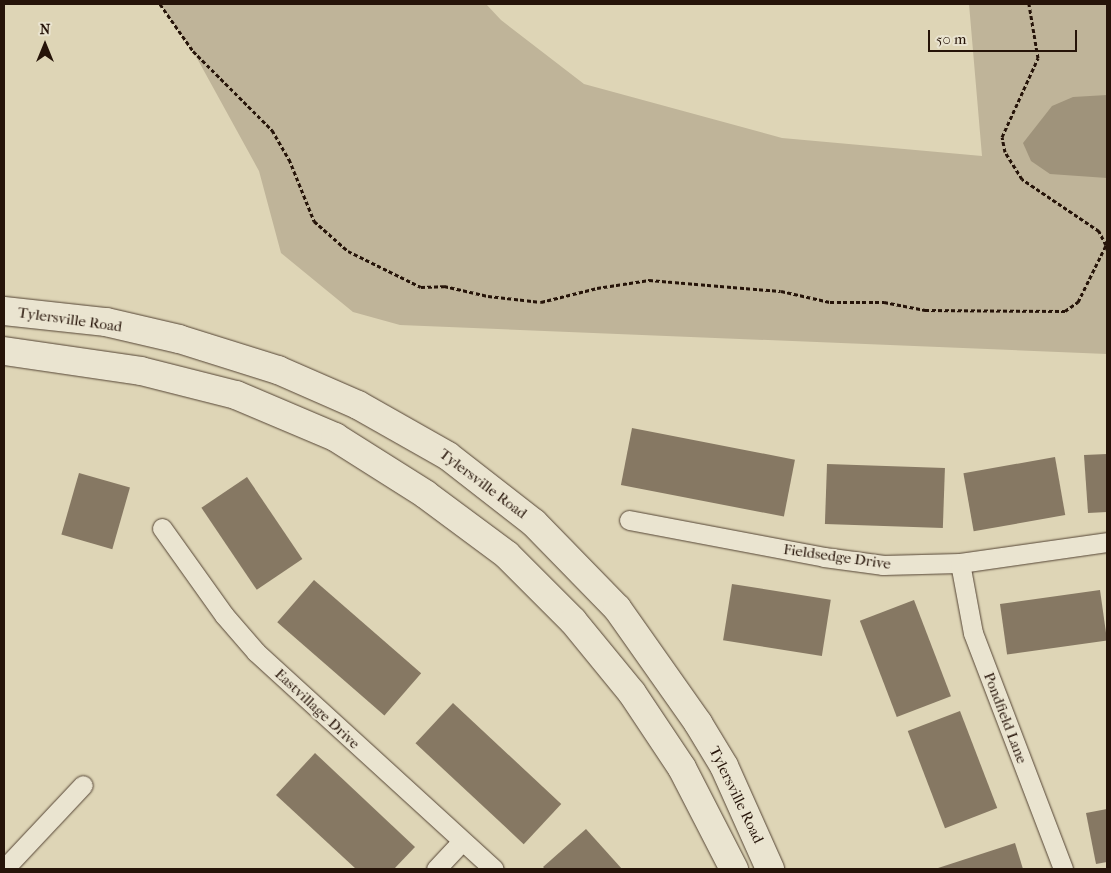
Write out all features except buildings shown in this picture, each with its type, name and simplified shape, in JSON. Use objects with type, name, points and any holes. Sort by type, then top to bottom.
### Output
[{"type":"main road","name":"Tylersville Road","points":[[4,311],[106,322],[179,340],[278,370],[358,405],[448,456],[534,523],[617,608],[698,723],[724,766],[770,869]]},
{"type":"main road","points":[[4,351],[141,371],[236,395],[335,437],[425,494],[507,555],[573,621],[626,686],[687,776],[734,869]]},
{"type":"street","name":"Fieldsedge Drive","points":[[628,520],[873,564],[960,563],[1107,542]]},
{"type":"street","name":"Eastvillage Drive","points":[[162,528],[224,615],[256,652],[494,869]]},
{"type":"street","name":"Pondfield Lane","points":[[960,563],[972,633],[1062,869]]},
{"type":"street","points":[[4,869],[83,785]]},
{"type":"street","points":[[436,869],[462,841]]},
{"type":"path","points":[[160,4],[193,51],[272,130],[289,159],[314,221],[348,251],[421,287],[444,286],[488,296],[541,302],[597,288],[649,280],[781,291],[830,302],[884,302],[925,310],[1065,311],[1078,302],[1106,245],[1099,231],[1022,179],[1005,152],[1002,137],[1038,58],[1029,4]]},
{"type":"shaded area","points":[[160,4],[486,4],[501,20],[584,84],[782,138],[982,156],[969,4],[1107,4],[1107,354],[400,325],[353,312],[281,253],[259,171],[193,51]]},
{"type":"shaded area","points":[[1107,95],[1107,178],[1050,174],[1031,161],[1023,143],[1052,106],[1073,97]]}]
